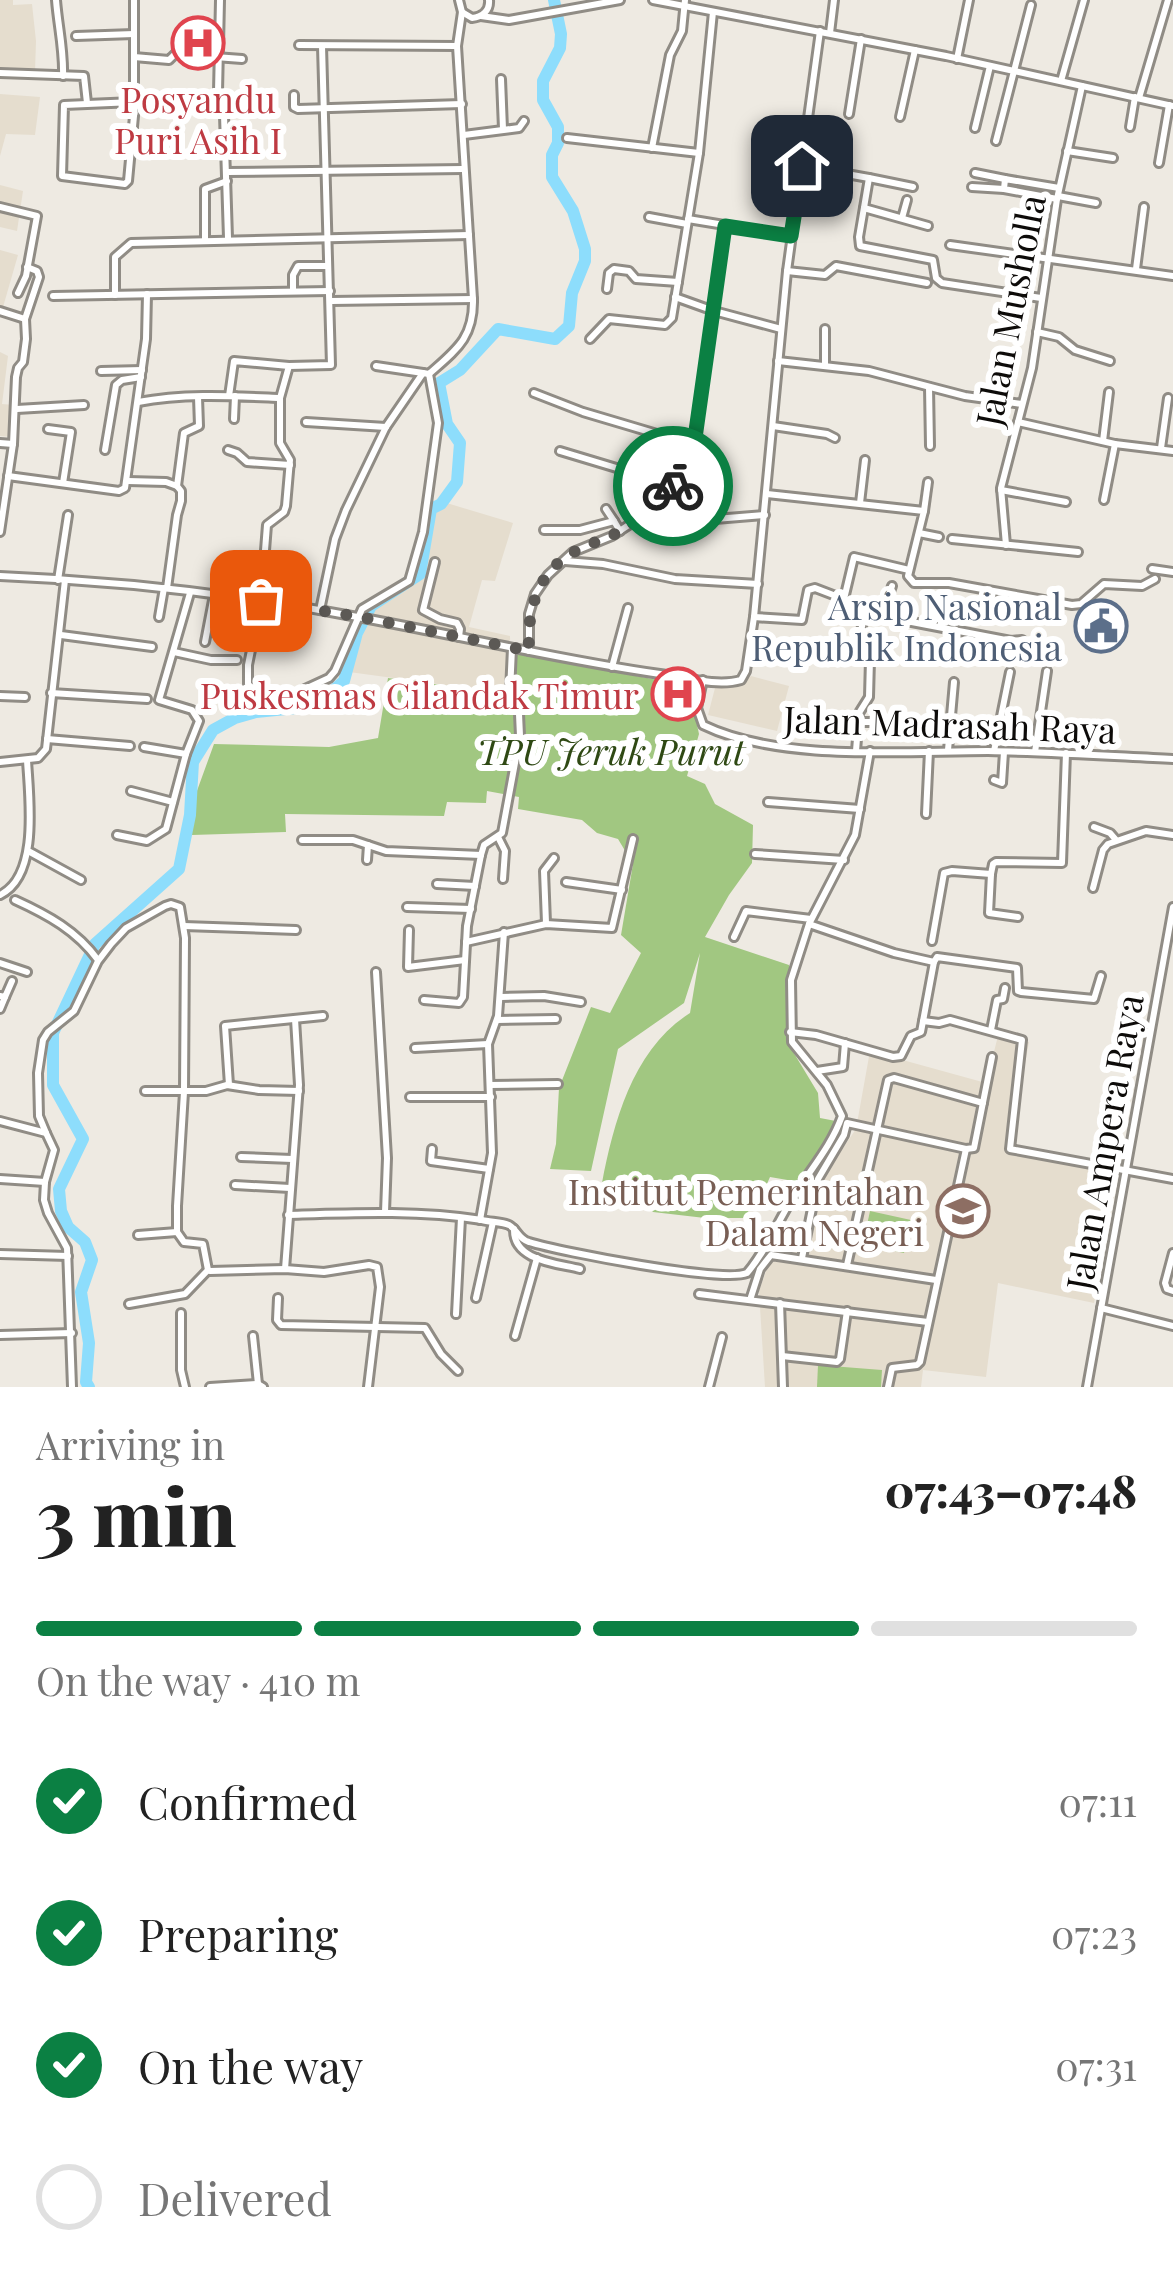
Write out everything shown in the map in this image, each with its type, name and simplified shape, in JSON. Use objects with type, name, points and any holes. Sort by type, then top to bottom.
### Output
[{"type":"street","points":[[56,0],[63,76]]},
{"type":"street","points":[[134,0],[134,102],[128,181],[62,175],[63,107],[134,102]]},
{"type":"street","points":[[218,92],[220,0]]},
{"type":"street","points":[[320,610],[335,539],[386,427],[426,374],[469,334],[473,299],[457,46],[460,0]]},
{"type":"street","points":[[482,16],[489,0]]},
{"type":"street","points":[[462,12],[472,18],[497,20],[620,0]]},
{"type":"street","points":[[652,0],[685,2],[692,10],[957,58],[1171,106],[1159,163]]},
{"type":"street","points":[[830,33],[834,0]]},
{"type":"street","points":[[957,58],[969,0]]},
{"type":"street","points":[[1061,82],[1084,0]]},
{"type":"street","points":[[1130,127],[1168,0]]},
{"type":"street","points":[[652,148],[685,2]]},
{"type":"street","points":[[996,141],[1031,5]]},
{"type":"street","points":[[590,339],[607,319],[664,325],[672,318],[699,153],[713,13]]},
{"type":"street","points":[[0,576],[166,588],[261,601],[612,667],[703,680],[743,678],[758,584],[791,236],[820,31]]},
{"type":"street","points":[[76,36],[134,34]]},
{"type":"street","points":[[849,114],[860,39]]},
{"type":"street","points":[[299,45],[457,46]]},
{"type":"street","points":[[234,419],[234,361],[331,365],[322,46]]},
{"type":"street","points":[[900,116],[915,50]]},
{"type":"street","points":[[134,57],[167,60],[175,54],[242,59]]},
{"type":"street","points":[[975,128],[990,66]]},
{"type":"street","points":[[0,73],[86,77],[87,103]]},
{"type":"street","points":[[501,79],[503,130]]},
{"type":"street","name":"Jalan Musholla","points":[[1006,545],[1001,490],[1006,459],[1032,368],[1058,194],[1082,86]]},
{"type":"street","points":[[294,95],[296,109],[462,104]]},
{"type":"street","points":[[224,115],[228,239]]},
{"type":"street","points":[[464,135],[522,127],[524,121]]},
{"type":"street","points":[[568,138],[699,153]]},
{"type":"street","points":[[1066,151],[1113,158]]},
{"type":"street","points":[[802,166],[913,187]]},
{"type":"street","points":[[205,240],[205,189],[226,177],[465,169]]},
{"type":"street","points":[[975,173],[1096,203]]},
{"type":"street","points":[[869,178],[861,247],[933,260],[935,278],[942,283],[1041,298]]},
{"type":"street","points":[[1004,189],[1005,179]]},
{"type":"street","points":[[972,187],[1058,194]]},
{"type":"street","points":[[902,218],[907,200]]},
{"type":"street","points":[[0,207],[38,216],[18,292]]},
{"type":"street","points":[[1136,269],[1144,207]]},
{"type":"street","points":[[865,208],[928,226]]},
{"type":"street","points":[[649,217],[791,236]]},
{"type":"street","points":[[529,651],[529,614],[535,595],[561,561],[647,513],[673,485],[694,445],[725,226]]},
{"type":"street","points":[[115,295],[114,262],[125,246],[137,242],[469,235]]},
{"type":"street","points":[[950,245],[1173,276]]},
{"type":"street","points":[[293,291],[298,266],[328,266]]},
{"type":"street","points":[[787,271],[825,275],[836,266],[927,283]]},
{"type":"street","points":[[0,532],[25,319],[39,277],[27,268]]},
{"type":"street","points":[[607,289],[614,269],[628,270],[636,279],[678,282]]},
{"type":"street","points":[[53,296],[330,291]]},
{"type":"street","points":[[8,476],[125,488],[147,331],[147,294]]},
{"type":"street","points":[[675,297],[782,329]]},
{"type":"street","points":[[331,302],[473,299]]},
{"type":"street","points":[[0,311],[25,319]]},
{"type":"street","points":[[825,329],[825,365]]},
{"type":"street","points":[[1037,332],[1110,361]]},
{"type":"street","points":[[778,361],[869,371],[973,398],[1022,404]]},
{"type":"street","points":[[289,366],[280,398],[280,443],[290,465],[286,509],[267,525],[261,601],[248,665],[250,685],[262,698],[274,700],[329,678],[366,606],[410,578],[423,532],[438,423],[426,374]]},
{"type":"street","points":[[376,366],[426,374]]},
{"type":"street","points":[[101,371],[141,373]]},
{"type":"street","points":[[105,450],[116,385],[141,373]]},
{"type":"street","points":[[929,387],[931,446]]},
{"type":"street","points":[[1103,441],[1109,392]]},
{"type":"street","points":[[534,393],[694,445]]},
{"type":"street","points":[[177,486],[184,433],[199,426],[198,397]]},
{"type":"street","points":[[138,402],[280,398]]},
{"type":"street","points":[[1161,449],[1168,398]]},
{"type":"street","points":[[17,409],[84,405]]},
{"type":"street","points":[[306,422],[386,427]]},
{"type":"street","points":[[1018,422],[1114,444],[1173,451]]},
{"type":"street","points":[[773,426],[835,438]]},
{"type":"street","points":[[48,429],[71,432],[62,484]]},
{"type":"street","points":[[0,443],[13,444]]},
{"type":"street","points":[[1104,500],[1114,444]]},
{"type":"street","points":[[228,451],[247,461],[290,465]]},
{"type":"street","points":[[560,451],[673,485]]},
{"type":"street","points":[[860,503],[865,460]]},
{"type":"street","points":[[128,481],[166,482],[181,491],[159,617]]},
{"type":"street","points":[[928,482],[909,570],[908,578],[914,583],[949,583],[1065,605],[1082,604],[1108,583],[1138,586],[1155,579]]},
{"type":"street","points":[[1001,490],[1066,502]]},
{"type":"street","points":[[767,494],[924,512]]},
{"type":"street","points":[[606,509],[620,531]]},
{"type":"street","points":[[647,513],[703,520],[765,515]]},
{"type":"street","points":[[0,762],[43,754],[68,515]]},
{"type":"street","points":[[544,530],[580,530],[614,521]]},
{"type":"street","points":[[918,533],[939,537]]},
{"type":"street","points":[[952,539],[1078,552]]},
{"type":"street","points":[[844,599],[854,557],[909,570]]},
{"type":"street","points":[[561,561],[675,579],[758,584]]},
{"type":"street","points":[[422,629],[435,562]]},
{"type":"street","points":[[1153,568],[1173,572]]},
{"type":"street","points":[[881,614],[892,586]]},
{"type":"street","points":[[754,617],[803,620],[810,589],[881,614],[1022,640],[1041,652]]},
{"type":"street","points":[[117,835],[147,841],[164,833],[198,717],[192,710],[159,700],[190,592]]},
{"type":"street","points":[[205,642],[214,595]]},
{"type":"street","points":[[940,627],[946,598]]},
{"type":"street","points":[[612,667],[628,608]]},
{"type":"street","points":[[857,644],[867,608]]},
{"type":"street","points":[[426,613],[458,622],[459,637]]},
{"type":"street","points":[[59,635],[152,647]]},
{"type":"street","points":[[424,1000],[460,1003],[481,855],[505,823],[520,736],[520,715],[510,692],[512,648]]},
{"type":"street","points":[[174,652],[237,660]]},
{"type":"street","points":[[856,751],[859,712],[869,697],[870,659]]},
{"type":"street","points":[[1035,752],[1048,671]]},
{"type":"street","points":[[994,752],[1010,672]]},
{"type":"street","name":"Jalan Madrasah Raya","points":[[703,680],[697,713],[700,722],[777,745],[1173,759]]},
{"type":"street","points":[[947,751],[954,682]]},
{"type":"street","points":[[51,692],[147,699]]},
{"type":"street","points":[[0,696],[25,697]]},
{"type":"street","points":[[857,722],[908,722]]},
{"type":"street","points":[[47,739],[130,746]]},
{"type":"street","points":[[144,747],[186,754]]},
{"type":"street","points":[[288,1215],[386,1212],[479,1220],[514,1229],[525,1241],[649,1267],[730,1276],[751,1269],[842,1115],[817,1071],[794,1046],[790,1032],[792,971],[810,922],[855,835],[870,751]]},
{"type":"street","points":[[926,814],[929,751]]},
{"type":"street","points":[[1001,783],[1004,752]]},
{"type":"street","points":[[1018,917],[989,913],[991,874],[996,862],[1063,862],[1066,753]]},
{"type":"street","points":[[0,895],[9,891],[29,852],[27,759]]},
{"type":"street","points":[[131,791],[173,802]]},
{"type":"street","points":[[768,802],[860,809]]},
{"type":"street","points":[[1094,827],[1117,841]]},
{"type":"street","points":[[1093,888],[1104,848],[1146,830],[1172,834]]},
{"type":"street","points":[[498,836],[505,851],[503,878]]},
{"type":"street","points":[[466,942],[546,924],[609,930],[615,924],[633,839]]},
{"type":"street","points":[[302,840],[352,840],[386,851],[481,855]]},
{"type":"street","points":[[367,860],[368,845]]},
{"type":"street","points":[[29,852],[81,880]]},
{"type":"street","points":[[755,854],[844,860]]},
{"type":"street","points":[[546,924],[544,871],[554,858]]},
{"type":"street","points":[[932,940],[944,873],[991,874]]},
{"type":"street","points":[[566,882],[622,890]]},
{"type":"street","points":[[436,884],[475,886]]},
{"type":"street","points":[[15,900],[76,934],[97,959]]},
{"type":"street","points":[[72,1387],[66,1242],[46,1207],[45,1182],[54,1150],[39,1116],[43,1040],[74,1011],[97,959],[126,928],[171,904],[180,907],[184,926],[184,1092],[177,1232],[187,1243],[203,1244],[208,1270]]},
{"type":"street","points":[[407,907],[471,909]]},
{"type":"street","name":"Jalan Ampera Raya","points":[[1088,1387],[1173,907]]},
{"type":"street","points":[[734,937],[746,911],[810,922],[894,953],[934,962]]},
{"type":"street","points":[[184,926],[296,930]]},
{"type":"street","points":[[409,930],[408,967],[465,959]]},
{"type":"street","points":[[479,1220],[493,1148],[488,1044],[497,1020],[504,932]]},
{"type":"street","points":[[790,1032],[901,1056],[911,1036],[921,1032],[937,957],[1017,968],[1018,991],[1094,999],[1100,976]]},
{"type":"street","points":[[0,963],[27,972]]},
{"type":"street","points":[[376,972],[386,1212]]},
{"type":"street","points":[[0,1009],[11,981]]},
{"type":"street","points":[[991,1030],[997,1000],[1003,999],[1005,988]]},
{"type":"street","points":[[500,997],[544,996],[581,1002]]},
{"type":"street","points":[[230,1085],[225,1026],[322,1016]]},
{"type":"street","points":[[285,1269],[299,1091],[295,1019]]},
{"type":"street","points":[[497,1020],[556,1019]]},
{"type":"street","points":[[923,1021],[946,1020],[1023,1042],[1010,1149],[1173,1179]]},
{"type":"street","points":[[817,1071],[843,1067],[845,1043]]},
{"type":"street","points":[[416,1048],[488,1044]]},
{"type":"street","points":[[802,1258],[818,1179],[847,1123],[966,1149],[975,1147],[992,1058]]},
{"type":"street","points":[[847,1265],[886,1084],[892,1078],[983,1103]]},
{"type":"street","points":[[490,1084],[558,1084]]},
{"type":"street","points":[[145,1090],[206,1091],[230,1085],[299,1091]]},
{"type":"street","points":[[410,1097],[490,1097]]},
{"type":"street","points":[[0,1121],[46,1132]]},
{"type":"street","points":[[432,1149],[431,1161],[489,1168]]},
{"type":"street","points":[[888,1387],[892,1368],[918,1364],[966,1149]]},
{"type":"street","points":[[241,1157],[292,1159]]},
{"type":"street","points":[[0,1179],[45,1182]]},
{"type":"street","points":[[235,1185],[290,1188]]},
{"type":"street","points":[[455,1314],[460,1218]]},
{"type":"street","points":[[476,1298],[493,1222]]},
{"type":"street","points":[[514,1229],[516,1246],[537,1258],[580,1269]]},
{"type":"street","points":[[138,1235],[177,1232]]},
{"type":"street","points":[[1173,1252],[1165,1286],[1173,1291]]},
{"type":"street","points":[[0,1254],[68,1256]]},
{"type":"street","points":[[750,1300],[760,1269],[767,1258],[777,1254],[937,1280]]},
{"type":"street","points":[[515,1336],[537,1258]]},
{"type":"street","points":[[129,1304],[188,1292],[208,1270],[324,1273],[377,1267],[377,1326],[368,1387]]},
{"type":"street","points":[[699,1294],[928,1322]]},
{"type":"street","points":[[278,1298],[281,1325],[425,1328],[458,1370]]},
{"type":"street","points":[[780,1303],[783,1387]]},
{"type":"street","points":[[1100,1308],[1173,1326]]},
{"type":"street","points":[[782,1356],[838,1361],[847,1311]]},
{"type":"street","points":[[181,1313],[185,1387]]},
{"type":"street","points":[[0,1334],[72,1333]]},
{"type":"street","points":[[210,1387],[260,1385],[254,1336]]},
{"type":"street","points":[[709,1387],[722,1337]]},
{"type":"shaded area","points":[[0,0],[32,4],[35,72],[0,71]]},
{"type":"shaded area","points":[[0,94],[40,97],[35,135],[6,134],[0,156]]},
{"type":"shaded area","points":[[0,185],[23,191],[17,231],[0,227]]},
{"type":"shaded area","points":[[0,250],[18,255],[1,314],[0,314]]},
{"type":"shaded area","points":[[0,352],[8,356],[2,404],[14,405],[10,437],[0,436]]},
{"type":"shaded area","points":[[440,501],[513,523],[495,581],[482,580],[469,627],[510,636],[511,694],[349,672],[377,596],[415,574]]},
{"type":"shaded area","points":[[751,676],[789,686],[777,731],[708,715],[715,688],[740,686]]},
{"type":"shaded area","name":"Institut Pemerintahan Dalam Negeri","points":[[998,1036],[1029,1042],[1009,1150],[1118,1171],[1094,1303],[998,1283],[986,1377],[923,1370],[921,1387],[765,1387],[759,1291],[774,1249],[804,1249],[826,1173],[856,1129],[870,1051],[986,1083]]},
{"type":"green space","name":"TPU Jeruk Purut","points":[[509,652],[695,687],[693,706],[699,734],[687,776],[705,784],[715,804],[753,825],[752,863],[705,937],[789,965],[789,1045],[818,1093],[820,1118],[841,1122],[799,1182],[770,1177],[743,1218],[653,1212],[642,1197],[602,1183],[620,1111],[640,1066],[670,1028],[690,1013],[700,953],[684,1003],[618,1049],[591,1171],[550,1169],[559,1088],[591,1007],[610,1013],[641,953],[621,935],[633,864],[618,839],[597,833],[582,820],[518,809],[519,797],[487,791],[486,803],[447,802],[444,816],[285,814],[286,832],[192,835],[190,810],[214,744],[329,747],[378,738],[388,678],[510,694]]},
{"type":"green space","points":[[870,1211],[911,1220],[904,1253],[863,1244]]},
{"type":"green space","points":[[818,1365],[882,1370],[881,1387],[817,1387]]},
{"type":"waterway","points":[[89,1387],[89,1343],[81,1292],[92,1260],[85,1242],[68,1227],[59,1189],[83,1139],[53,1085],[53,1033],[95,944],[179,869],[190,815],[193,762],[213,730],[256,712],[316,706],[344,681],[357,633],[371,606],[420,574],[431,509],[441,504],[457,482],[460,443],[447,424],[439,383],[460,370],[498,329],[555,339],[569,326],[572,293],[585,249],[573,211],[552,177],[558,127],[543,100],[543,81],[560,48],[554,0]]},
{"type":"way so far","points":[[261,601],[529,651],[529,614],[548,575],[573,552],[612,536],[644,515],[673,486]]},
{"type":"place","name":"Posyandu Puri Asih I","points":[[198,43]]},
{"type":"place","name":"Arsip Nasional Republik Indonesia","points":[[1101,626]]},
{"type":"place","name":"Puskesmas Cilandak Timur","points":[[678,694]]},
{"type":"place","name":"Institut Pemerintahan Dalam Negeri","points":[[963,1211]]},
{"type":"route","points":[[673,486],[694,445],[725,226],[791,236],[802,166]]}]
